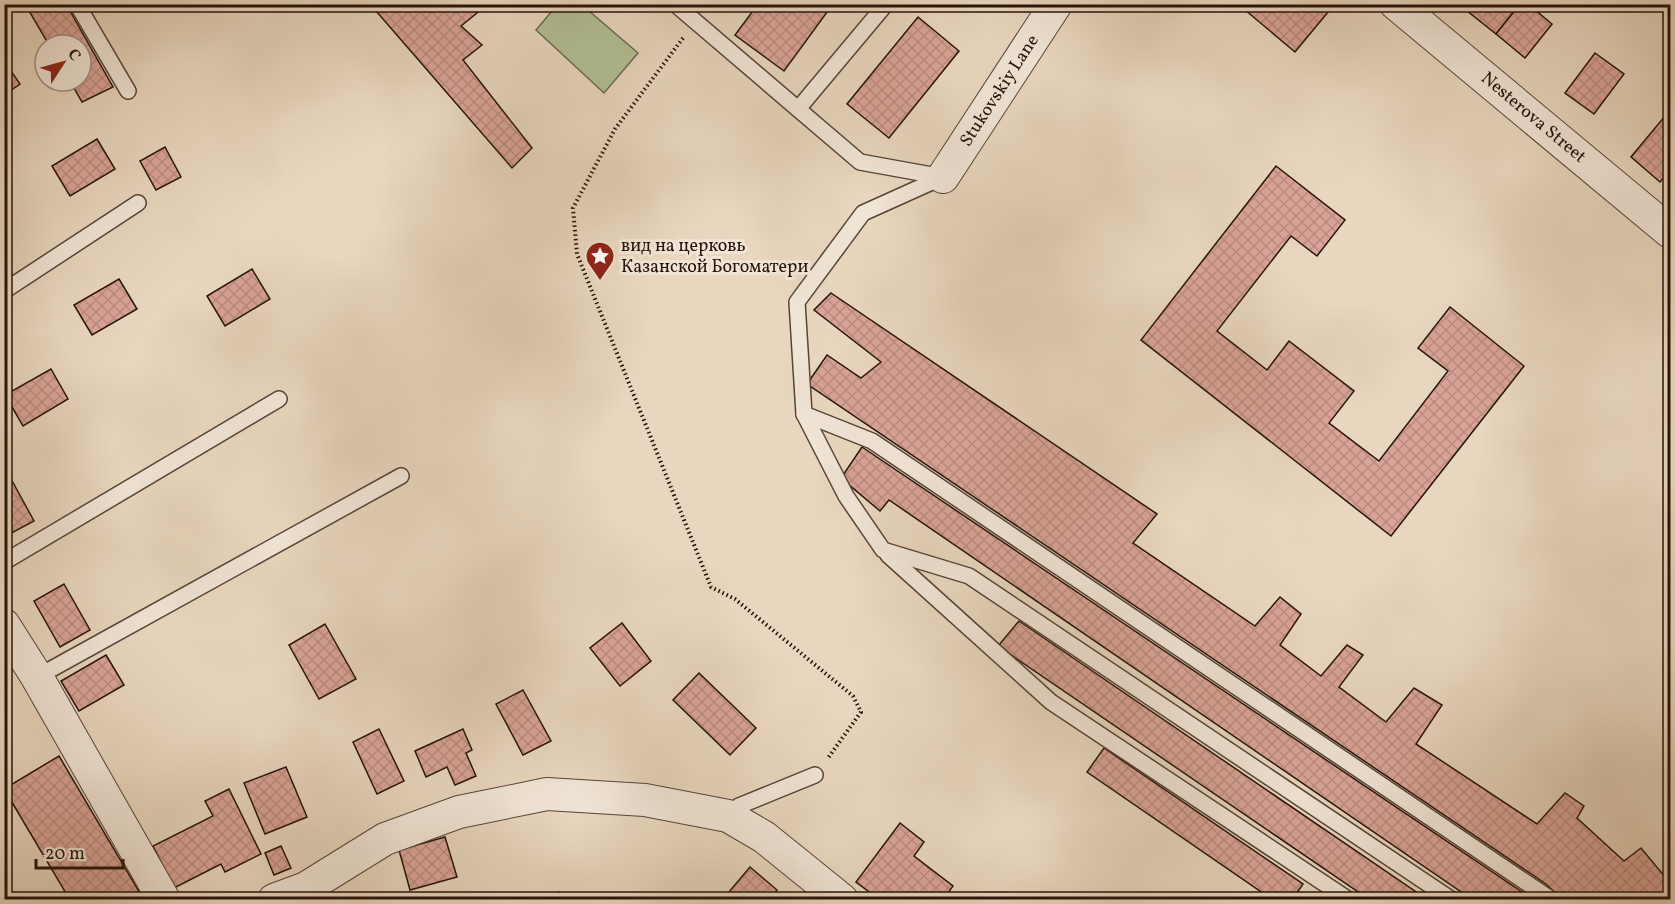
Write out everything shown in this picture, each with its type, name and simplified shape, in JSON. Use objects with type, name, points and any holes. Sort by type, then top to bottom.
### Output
[{"type":"street","name":"Stukovskiy Lane","points":[[943,177],[1056,4]]},
{"type":"street","name":"Nesterova Street","points":[[1396,4],[1665,223]]},
{"type":"street","points":[[4,625],[38,678],[164,900]]},
{"type":"street","points":[[274,900],[316,894],[385,839],[459,812],[547,794],[645,800],[728,816],[764,837],[842,900]]},
{"type":"lane","points":[[76,4],[128,91]]},
{"type":"lane","points":[[675,4],[695,14],[798,109],[860,162],[943,177]]},
{"type":"lane","points":[[798,109],[886,4]]},
{"type":"lane","points":[[943,177],[863,213],[797,302],[804,414],[846,496],[883,550],[1051,702],[1349,900]]},
{"type":"lane","points":[[4,291],[138,203]]},
{"type":"lane","points":[[4,562],[279,399]]},
{"type":"lane","points":[[804,414],[872,441],[1551,900]]},
{"type":"lane","points":[[38,678],[401,476]]},
{"type":"lane","points":[[883,550],[969,576],[1452,900]]},
{"type":"lane","points":[[728,816],[739,806],[815,776]]},
{"type":"path","points":[[695,14],[615,129],[573,208],[577,254],[711,587],[735,599],[853,696],[861,712],[815,776]]},
{"type":"green space","points":[[558,4],[582,5],[638,53],[604,93],[536,30]]},
{"type":"building","points":[[25,4],[66,4],[82,33],[42,33]]},
{"type":"building","points":[[370,4],[488,4],[461,26],[482,45],[463,60],[532,148],[512,168]]},
{"type":"building","points":[[758,4],[833,4],[784,71],[735,35]]},
{"type":"building","points":[[1238,4],[1319,4],[1328,12],[1295,52]]},
{"type":"building","points":[[1470,4],[1520,4],[1496,34],[1466,10]]},
{"type":"building","points":[[1520,4],[1528,4],[1552,24],[1525,58],[1496,34]]},
{"type":"building","points":[[918,17],[959,51],[889,138],[847,104]]},
{"type":"building","points":[[93,52],[113,87],[82,102],[77,93],[93,93]]},
{"type":"building","points":[[1595,53],[1624,74],[1594,114],[1565,93]]},
{"type":"building","points":[[4,61],[20,84],[4,95]]},
{"type":"building","points":[[1665,116],[1670,120],[1670,170],[1660,182],[1631,157]]},
{"type":"building","points":[[97,139],[115,169],[70,196],[52,166]]},
{"type":"building","points":[[165,147],[181,177],[156,190],[140,161]]},
{"type":"building","points":[[1276,166],[1345,220],[1317,256],[1291,236],[1217,331],[1267,370],[1289,341],[1354,391],[1329,423],[1379,461],[1448,371],[1418,348],[1450,307],[1524,366],[1391,536],[1141,340]]},
{"type":"building","points":[[252,269],[270,299],[225,326],[207,296]]},
{"type":"building","points":[[119,279],[137,309],[92,335],[74,305]]},
{"type":"building","points":[[831,293],[1157,514],[1133,543],[1255,626],[1280,597],[1301,614],[1280,645],[1321,676],[1347,645],[1363,655],[1339,687],[1386,722],[1414,688],[1442,705],[1416,744],[1537,824],[1565,793],[1584,806],[1577,818],[1624,861],[1641,848],[1670,883],[1670,900],[1563,900],[1546,884],[807,384],[827,355],[861,378],[881,362],[814,310]]},
{"type":"building","points":[[51,369],[68,399],[23,426],[5,395]]},
{"type":"building","points":[[862,447],[1534,900],[1473,900],[889,500],[880,511],[841,478]]},
{"type":"building","points":[[4,466],[34,521],[4,537]]},
{"type":"building","points":[[64,584],[90,630],[60,647],[34,601]]},
{"type":"building","points":[[1019,621],[1428,900],[1370,900],[998,646]]},
{"type":"building","points":[[622,623],[651,661],[620,686],[590,648]]},
{"type":"building","points":[[325,624],[356,679],[319,699],[289,645]]},
{"type":"building","points":[[106,655],[124,685],[79,711],[61,681]]},
{"type":"building","points":[[699,673],[756,728],[730,755],[673,700]]},
{"type":"building","points":[[523,690],[551,741],[523,755],[496,704]]},
{"type":"building","points":[[379,729],[404,781],[377,794],[353,742]]},
{"type":"building","points":[[463,729],[472,750],[466,753],[476,776],[455,785],[447,767],[426,777],[415,751]]},
{"type":"building","points":[[1104,748],[1303,884],[1292,900],[1273,900],[1087,772]]},
{"type":"building","points":[[59,756],[144,900],[70,900],[4,789]]},
{"type":"building","points":[[286,767],[307,817],[265,834],[244,783]]},
{"type":"building","points":[[229,789],[261,854],[225,872],[221,864],[174,888],[153,846],[213,816],[205,801]]},
{"type":"building","points":[[900,823],[924,842],[914,856],[953,886],[943,900],[929,900],[924,896],[921,900],[880,900],[856,882]]},
{"type":"building","points":[[445,837],[457,877],[410,890],[399,850]]},
{"type":"building","points":[[281,846],[291,868],[274,875],[265,853]]},
{"type":"building","points":[[750,867],[777,890],[769,900],[738,900],[729,892]]},
{"type":"building","points":[[559,892],[563,900],[542,900]]},
{"type":"place","name":"вид на церковь Казанской Богоматери","points":[[600,282]]}]
